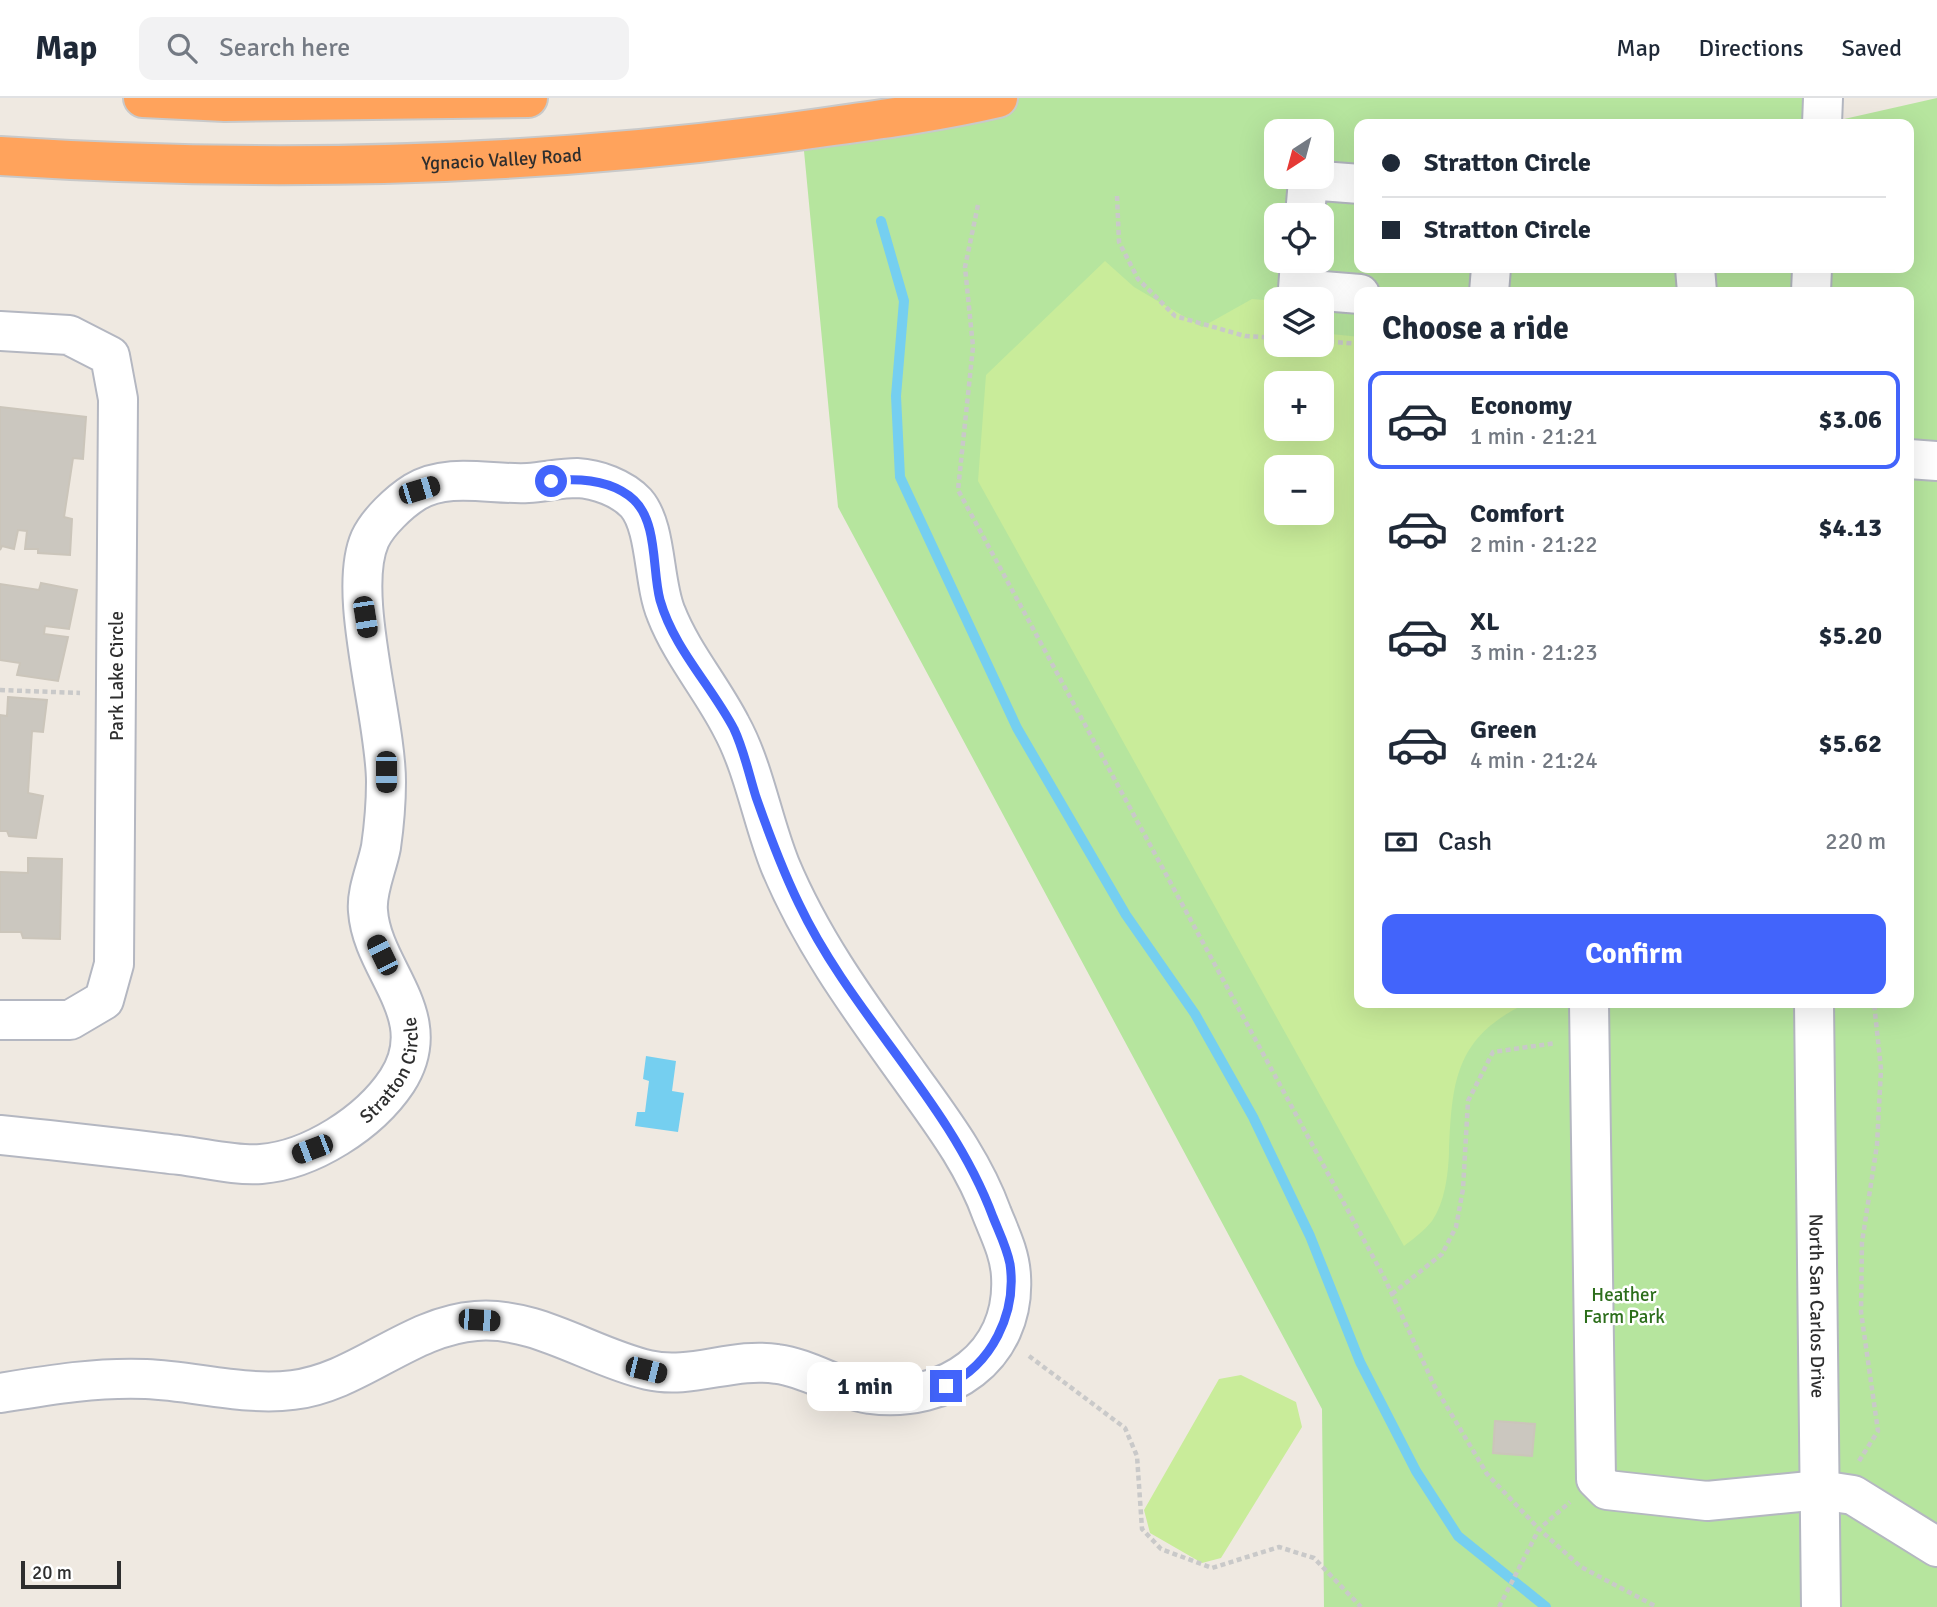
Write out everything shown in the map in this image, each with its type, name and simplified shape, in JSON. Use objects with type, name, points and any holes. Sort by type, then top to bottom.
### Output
[{"type":"highway","points":[[143,98],[528,98]]},
{"type":"highway","name":"Ygnacio Valley Road","points":[[0,156],[86,161],[416,164],[686,146],[998,98]]},
{"type":"street","points":[[1822,119],[1823,98]]},
{"type":"street","points":[[1306,203],[1308,180],[1354,184]]},
{"type":"street","points":[[1299,273],[1297,289],[1354,294]]},
{"type":"street","name":"Park Lake Circle","points":[[0,331],[69,335],[110,356],[118,399],[114,964],[104,1000],[70,1020],[0,1020]]},
{"type":"street","points":[[1914,459],[1937,461]]},
{"type":"street","name":"Stratton Circle","points":[[0,1135],[260,1164],[327,1143],[371,1110],[400,1077],[408,1052],[411,1028],[403,999],[374,938],[367,906],[382,844],[386,794],[386,750],[361,592],[369,541],[379,526],[419,490],[445,482],[525,483],[577,478],[599,482],[633,500],[643,513],[661,601],[678,643],[734,730],[780,864],[809,926],[831,966],[978,1177],[1009,1260],[1012,1285],[1008,1311],[999,1334],[981,1362],[959,1380],[932,1392],[904,1395],[871,1394],[840,1386],[785,1364],[749,1362],[693,1372],[661,1373],[631,1366],[540,1331],[479,1320],[426,1334],[325,1384],[290,1391],[249,1391],[149,1379],[76,1379],[0,1393]]},
{"type":"street","points":[[1589,1008],[1596,1479],[1608,1490],[1707,1501],[1837,1493],[1937,1547]]},
{"type":"street","name":"North San Carlos Drive","points":[[1814,1008],[1837,1493],[1821,1607]]},
{"type":"path","points":[[1117,196],[1119,242],[1138,279],[1175,316],[1245,336],[1264,337]]},
{"type":"path","points":[[978,205],[965,267],[973,347],[958,490],[1392,1294],[1434,1385],[1486,1474],[1539,1529],[1581,1567],[1657,1607]]},
{"type":"path","points":[[1334,342],[1354,344]]},
{"type":"path","points":[[0,690],[116,692]]},
{"type":"path","points":[[1837,1493],[1878,1432],[1861,1312],[1862,1242],[1877,1145],[1881,1069],[1875,1008]]},
{"type":"path","points":[[1392,1294],[1442,1254],[1456,1227],[1463,1189],[1468,1101],[1493,1052],[1539,1044],[1588,1041]]},
{"type":"path","points":[[999,1334],[1125,1427],[1137,1456],[1142,1530],[1161,1549],[1212,1568],[1279,1547],[1314,1558],[1361,1607]]},
{"type":"path","points":[[1499,1607],[1539,1529]]},
{"type":"green space","name":"Heather Farm Park","points":[[998,98],[1823,98],[1822,119],[1354,119],[1354,273],[1914,273],[1914,119],[1844,119],[1937,98],[1937,1607],[1324,1607],[1322,1409],[838,507],[802,130]]},
{"type":"green space","points":[[1105,261],[1134,287],[1202,327],[1252,299],[1264,300],[1264,357],[1334,357],[1334,334],[1354,336],[1354,1008],[1518,1008],[1485,1031],[1471,1046],[1462,1064],[1452,1104],[1448,1170],[1443,1197],[1432,1221],[1404,1246],[978,481],[986,375]]},
{"type":"green space","points":[[1241,1375],[1296,1402],[1302,1427],[1221,1558],[1202,1563],[1150,1533],[1144,1510],[1219,1379]]},
{"type":"water","points":[[646,1056],[676,1061],[672,1091],[684,1093],[678,1132],[635,1126],[637,1112],[645,1112],[649,1081],[643,1079]]},
{"type":"building","points":[[0,407],[86,417],[83,459],[73,458],[64,517],[72,519],[70,555],[38,553],[38,549],[25,549],[27,531],[18,530],[14,549],[2,546],[0,550]]},
{"type":"building","points":[[41,583],[77,590],[69,629],[45,626],[44,634],[68,637],[58,681],[17,675],[20,663],[0,660],[0,584],[39,590]]},
{"type":"building","points":[[8,697],[47,700],[43,732],[32,731],[28,793],[43,796],[36,838],[9,836],[7,831],[0,831],[0,715],[7,716]]},
{"type":"building","points":[[28,858],[62,859],[60,939],[23,938],[21,932],[0,932],[0,872],[28,873]]},
{"type":"building","points":[[1495,1421],[1535,1424],[1532,1456],[1493,1453]]},
{"type":"waterway","points":[[881,221],[904,301],[896,396],[900,477],[1017,728],[1126,915],[1195,1014],[1253,1117],[1310,1236],[1360,1362],[1416,1471],[1458,1536],[1546,1607]]},
{"type":"route","points":[[551,481],[577,478],[599,482],[617,489],[633,500],[643,513],[661,601],[678,643],[734,730],[780,864],[809,926],[831,966],[955,1140],[978,1177],[1009,1260],[1012,1285],[1008,1311],[999,1334],[981,1362],[959,1380],[946,1386]]}]
